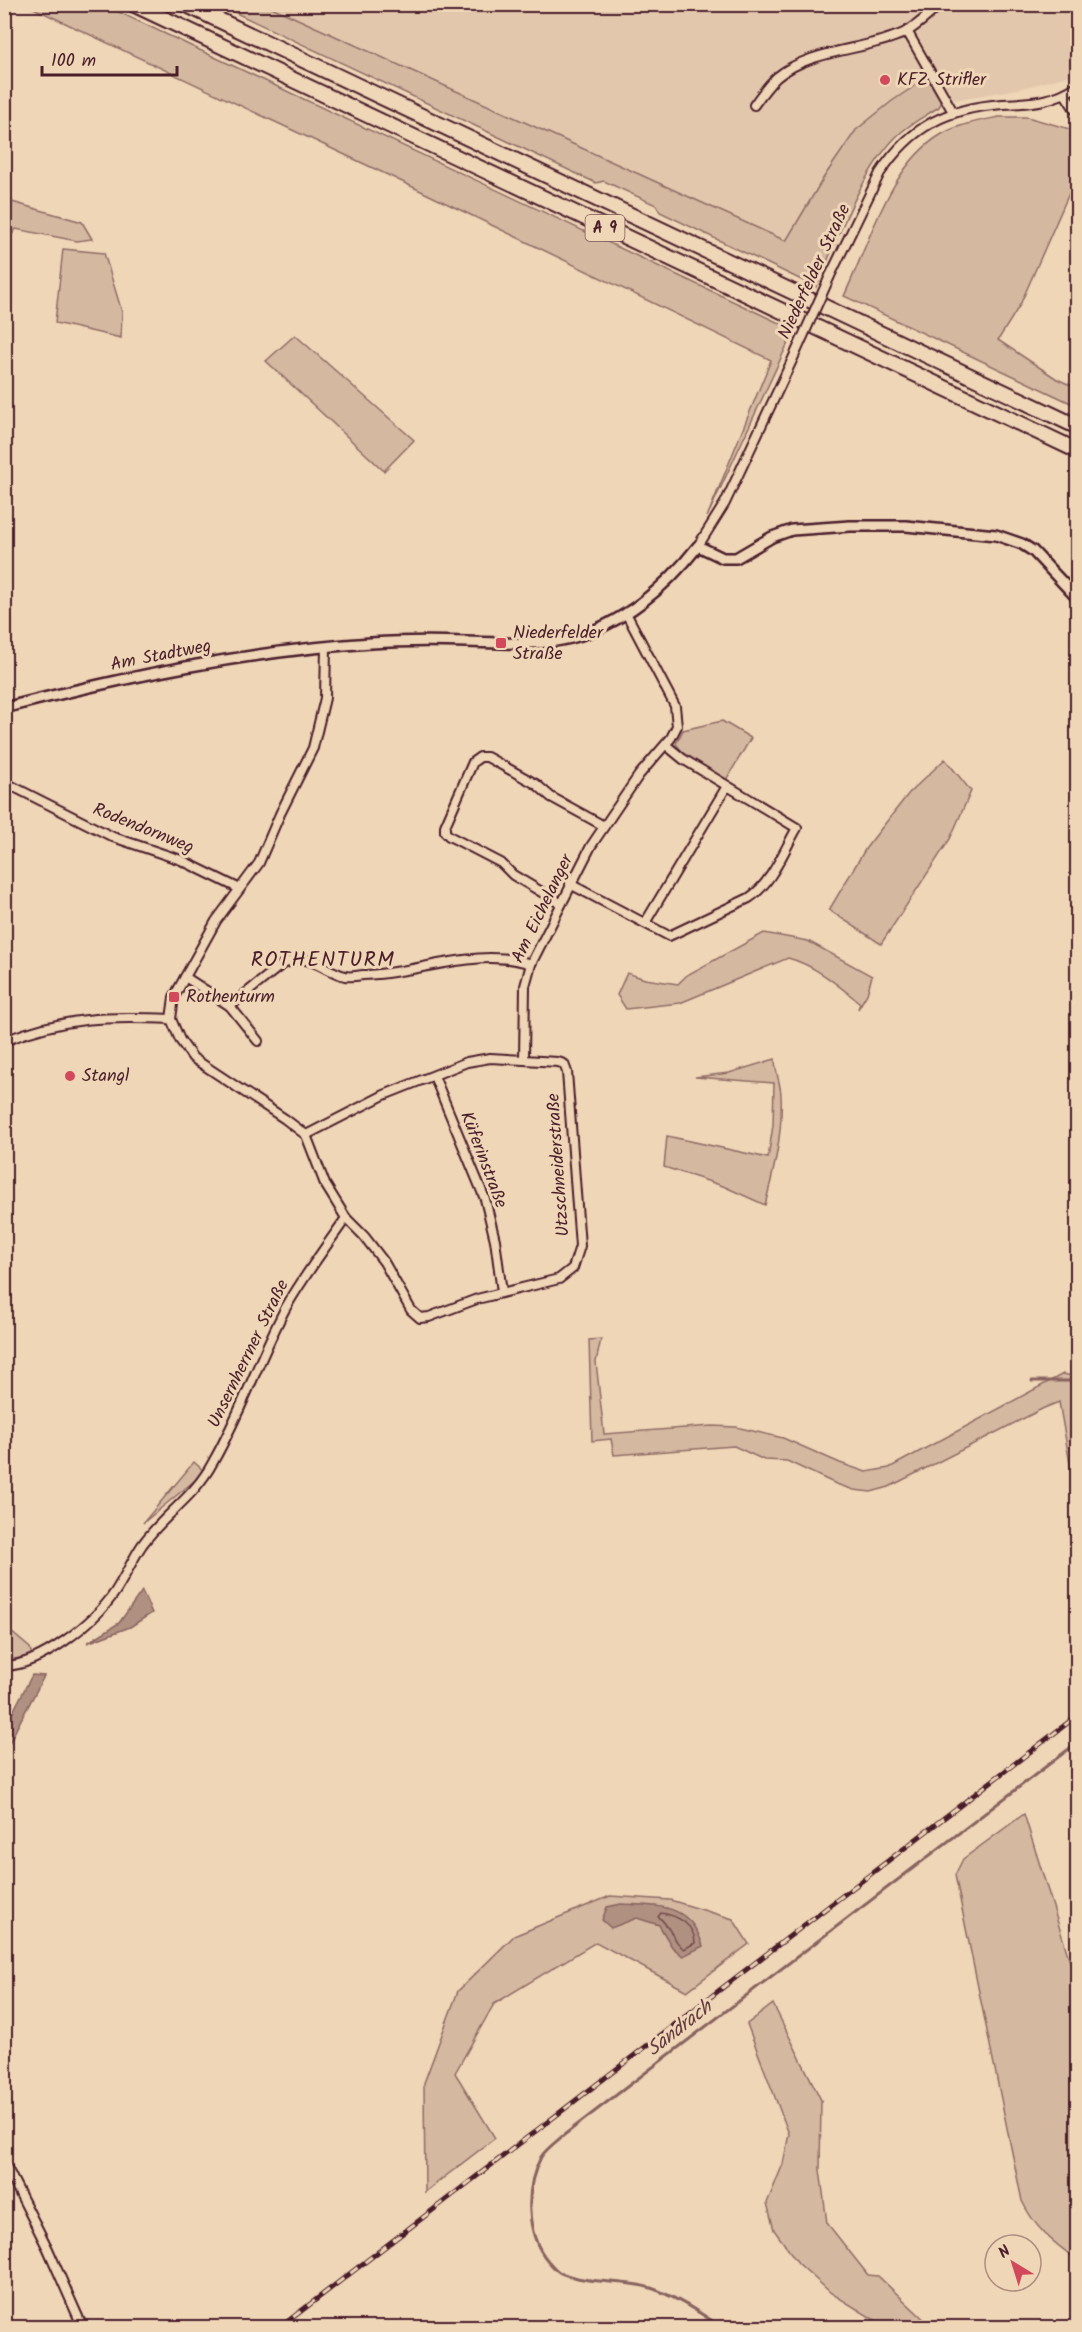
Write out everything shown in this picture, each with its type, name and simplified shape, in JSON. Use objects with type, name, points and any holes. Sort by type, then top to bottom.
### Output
[{"type":"highway","name":"A 9","points":[[133,4],[1077,451]]},
{"type":"highway","name":"A 9","points":[[185,4],[1077,427]]},
{"type":"street","points":[[754,105],[779,75],[794,66],[822,55],[869,46],[907,32],[941,4]]},
{"type":"street","points":[[907,32],[953,112]]},
{"type":"street","name":"Niederfelder Straße","points":[[326,646],[455,641],[523,643],[554,641],[591,631],[626,613],[672,577],[698,546],[725,503],[830,276],[889,159],[921,128],[953,112],[987,105],[1037,102],[1065,93],[1077,85]]},
{"type":"street","points":[[1065,93],[1077,114]]},
{"type":"street","points":[[698,546],[723,558],[736,558],[772,537],[792,530],[850,526],[906,526],[996,535],[1010,539],[1033,551],[1077,599]]},
{"type":"street","name":"Am Eichelanger","points":[[524,1060],[525,986],[531,964],[570,884],[604,826],[639,775],[666,745],[676,726],[675,706],[626,613]]},
{"type":"street","points":[[326,646],[326,698],[313,748],[258,863],[216,921],[174,997],[171,1019],[180,1040],[193,1058],[285,1119],[306,1136],[325,1184],[346,1218]]},
{"type":"street","name":"Am Stadtweg","points":[[4,708],[183,668],[248,656],[326,646]]},
{"type":"street","points":[[570,884],[669,936],[749,898],[758,892],[766,881],[797,828],[683,759],[666,745]]},
{"type":"street","points":[[560,903],[513,875],[501,863],[445,832],[445,826],[473,762],[480,757],[487,757],[536,784],[551,797],[604,826]]},
{"type":"street","name":"Rodendornweg","points":[[4,782],[113,837],[181,860],[238,888]]},
{"type":"street","points":[[645,922],[727,786]]},
{"type":"street","points":[[230,1006],[288,962],[297,960],[323,965],[345,975],[365,975],[482,958],[504,957],[531,964]]},
{"type":"street","points":[[185,977],[230,1006],[258,1041]]},
{"type":"street","points":[[4,1041],[44,1026],[90,1018],[171,1019]]},
{"type":"street","points":[[306,1136],[384,1095],[478,1059],[524,1060]]},
{"type":"street","name":"Utzschneiderstraße","points":[[346,1218],[378,1255],[411,1310],[420,1318],[429,1317],[477,1299],[559,1279],[573,1268],[579,1253],[567,1071],[564,1064],[558,1062],[524,1060]]},
{"type":"street","name":"Küferinstraße","points":[[434,1076],[485,1199],[495,1240],[502,1292]]},
{"type":"street","name":"Unsernherrner Straße","points":[[5,1669],[25,1664],[42,1656],[104,1607],[124,1579],[141,1546],[183,1504],[207,1473],[286,1308],[346,1218]]},
{"type":"street","points":[[4,2162],[48,2249],[83,2328]]},
{"type":"shaded area","points":[[27,5],[104,5],[794,330],[707,517],[771,360],[392,177]]},
{"type":"shaded area","points":[[219,5],[267,5],[786,241],[824,177],[856,130],[892,101],[928,77],[942,102],[939,107],[897,136],[872,168],[851,207],[816,287],[660,212],[656,205],[604,181],[596,183]]},
{"type":"shaded area","points":[[267,5],[1077,5],[1077,84],[1072,75],[1018,89],[942,102],[927,77],[824,177],[786,241]]},
{"type":"shaded area","points":[[999,117],[1027,117],[1077,131],[1077,175],[1020,305],[998,340],[1057,379],[1077,388],[1077,406],[844,296],[882,207],[908,165],[942,134],[963,125]]},
{"type":"shaded area","points":[[5,200],[82,222],[92,239],[77,241],[16,229],[5,244]]},
{"type":"shaded area","points":[[63,249],[104,253],[122,312],[121,338],[55,323]]},
{"type":"shaded area","points":[[295,335],[414,440],[384,471],[266,361]]},
{"type":"shaded area","points":[[722,721],[751,738],[726,780],[686,756],[676,744],[683,730]]},
{"type":"shaded area","points":[[945,759],[971,791],[950,839],[881,944],[829,910],[866,848],[909,793]]},
{"type":"shaded area","points":[[764,933],[808,941],[872,976],[867,994],[858,1009],[860,1003],[835,983],[808,966],[788,958],[680,1003],[626,1009],[617,995],[627,973],[645,979],[678,984],[687,975]]},
{"type":"shaded area","points":[[775,1059],[781,1091],[781,1124],[775,1165],[765,1205],[723,1186],[664,1167],[667,1136],[768,1158],[773,1125],[774,1083],[695,1077],[729,1073]]},
{"type":"shaded area","points":[[601,1339],[596,1362],[604,1434],[712,1426],[736,1427],[783,1438],[866,1472],[889,1468],[1063,1374],[1077,1377],[1077,1503],[1059,1402],[889,1487],[871,1492],[854,1490],[836,1484],[787,1461],[764,1460],[734,1446],[614,1455],[611,1439],[592,1441],[589,1340]]},
{"type":"shaded area","points":[[194,1462],[205,1472],[143,1523]]},
{"type":"shaded area","points":[[4,1626],[30,1648],[32,1656],[5,1661]]},
{"type":"shaded area","points":[[1024,1814],[1077,1984],[1077,2260],[1052,2241],[1033,2220],[1022,2201],[955,1875],[963,1859]]},
{"type":"shaded area","points":[[610,1896],[670,1900],[733,1919],[749,1944],[687,1991],[596,1942],[494,2004],[455,2073],[495,2138],[425,2192],[424,2083],[458,1991],[514,1936]]},
{"type":"shaded area","points":[[773,2004],[821,2100],[820,2170],[827,2223],[868,2275],[878,2276],[932,2327],[886,2327],[831,2293],[798,2263],[774,2230],[767,2203],[783,2164],[789,2134],[747,2024]]},
{"type":"water","points":[[142,1591],[152,1613],[130,1627],[87,1643],[119,1623]]},
{"type":"water","points":[[32,1675],[44,1676],[5,1754],[5,1727]]},
{"type":"water","points":[[621,1904],[661,1907],[682,1914],[697,1932],[703,1946],[683,1956],[672,1947],[659,1925],[637,1918],[611,1928],[602,1920],[607,1907]]},
{"type":"waterway","points":[[1032,1381],[1078,1381]]},
{"type":"waterway","name":"Sandrach","points":[[724,2328],[679,2301],[651,2288],[572,2277],[556,2269],[540,2250],[531,2224],[532,2182],[541,2157],[564,2135],[1078,1742]]},
{"type":"railway","points":[[279,2328],[1078,1715]]},
{"type":"place","name":"KFZ Strifler","points":[[885,80]]},
{"type":"place","name":"Niederfelder Straße","points":[[501,643]]},
{"type":"place","name":"Rothenturm","points":[[174,997]]},
{"type":"place","name":"Stangl","points":[[70,1076]]},
{"type":"district","name":"ROTHENTURM","points":[[323,960]]}]
